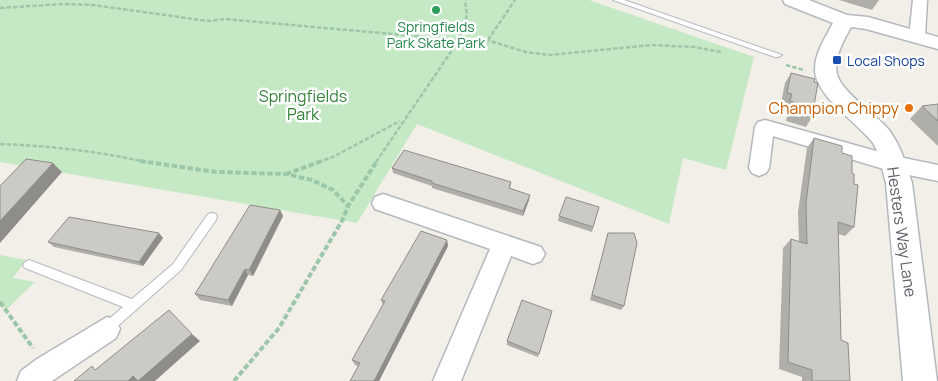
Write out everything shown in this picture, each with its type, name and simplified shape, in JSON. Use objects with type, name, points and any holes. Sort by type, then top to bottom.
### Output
[{"type":"street","points":[[792,0],[844,20],[868,23],[938,43]]},
{"type":"street","points":[[916,36],[920,0]]},
{"type":"street","points":[[826,76],[828,56],[844,20]]},
{"type":"street","name":"Hesters Way Lane","points":[[826,76],[837,92],[882,137],[894,164],[899,183],[920,381]]},
{"type":"street","points":[[759,168],[765,127],[894,164],[938,173]]},
{"type":"street","points":[[383,203],[533,254]]},
{"type":"street","points":[[447,381],[504,244]]},
{"type":"street","points":[[39,374],[107,329]]},
{"type":"lane","points":[[617,0],[778,55]]},
{"type":"lane","points":[[107,329],[177,268],[212,217]]},
{"type":"lane","points":[[28,264],[133,305]]},
{"type":"path","points":[[234,381],[279,328],[343,219],[348,206],[403,120],[459,40],[467,15],[466,0]]},
{"type":"path","points":[[488,40],[515,0]]},
{"type":"path","points":[[0,8],[63,4],[93,5],[208,21],[225,19],[459,40],[488,40],[527,53],[547,55],[570,55],[611,48],[660,44],[705,48],[724,53]]},
{"type":"path","points":[[783,64],[826,76]]},
{"type":"path","points":[[286,174],[333,157],[403,120]]},
{"type":"path","points":[[0,144],[49,146],[96,152],[157,165],[216,172],[286,174],[312,180],[333,190],[348,206]]},
{"type":"path","points":[[0,302],[39,374]]},
{"type":"green space","name":"Springfields Park","points":[[0,0],[589,0],[754,57],[726,170],[683,158],[669,224],[417,124],[357,223],[0,162]]},
{"type":"green space","points":[[0,255],[26,260],[13,278],[35,282],[6,310],[0,302]]},
{"type":"building","points":[[791,73],[815,79],[814,82],[818,83],[812,117],[792,111],[794,102],[790,101],[792,94],[787,93]]},
{"type":"building","points":[[938,104],[938,121],[922,106]]},
{"type":"building","points":[[814,138],[842,146],[842,153],[852,156],[854,184],[858,185],[854,227],[838,222],[841,340],[848,343],[850,381],[812,381],[812,370],[788,362],[791,239],[807,244],[806,203]]},
{"type":"building","points":[[404,150],[511,182],[509,188],[530,195],[523,211],[432,183],[432,181],[392,168]]},
{"type":"building","points":[[26,159],[53,163],[0,221],[0,186]]},
{"type":"building","points":[[566,197],[599,207],[593,227],[559,216]]},
{"type":"building","points":[[250,205],[280,210],[249,270],[245,269],[228,300],[195,294]]},
{"type":"building","points":[[69,217],[159,233],[139,262],[48,242]]},
{"type":"building","points":[[421,231],[447,240],[374,381],[350,381],[360,363],[352,360],[385,301],[381,300]]},
{"type":"building","points":[[608,233],[634,233],[637,243],[624,306],[592,295]]},
{"type":"building","points":[[522,300],[552,311],[539,354],[507,341]]},
{"type":"building","points":[[169,310],[192,334],[138,381],[133,376],[128,381],[74,381],[92,366],[95,370]]},
{"type":"place","name":"Springfields Park Skate Park","points":[[436,10]]},
{"type":"place","name":"Local Shops","points":[[837,60]]},
{"type":"place","name":"Champion Chippy","points":[[909,108]]}]
